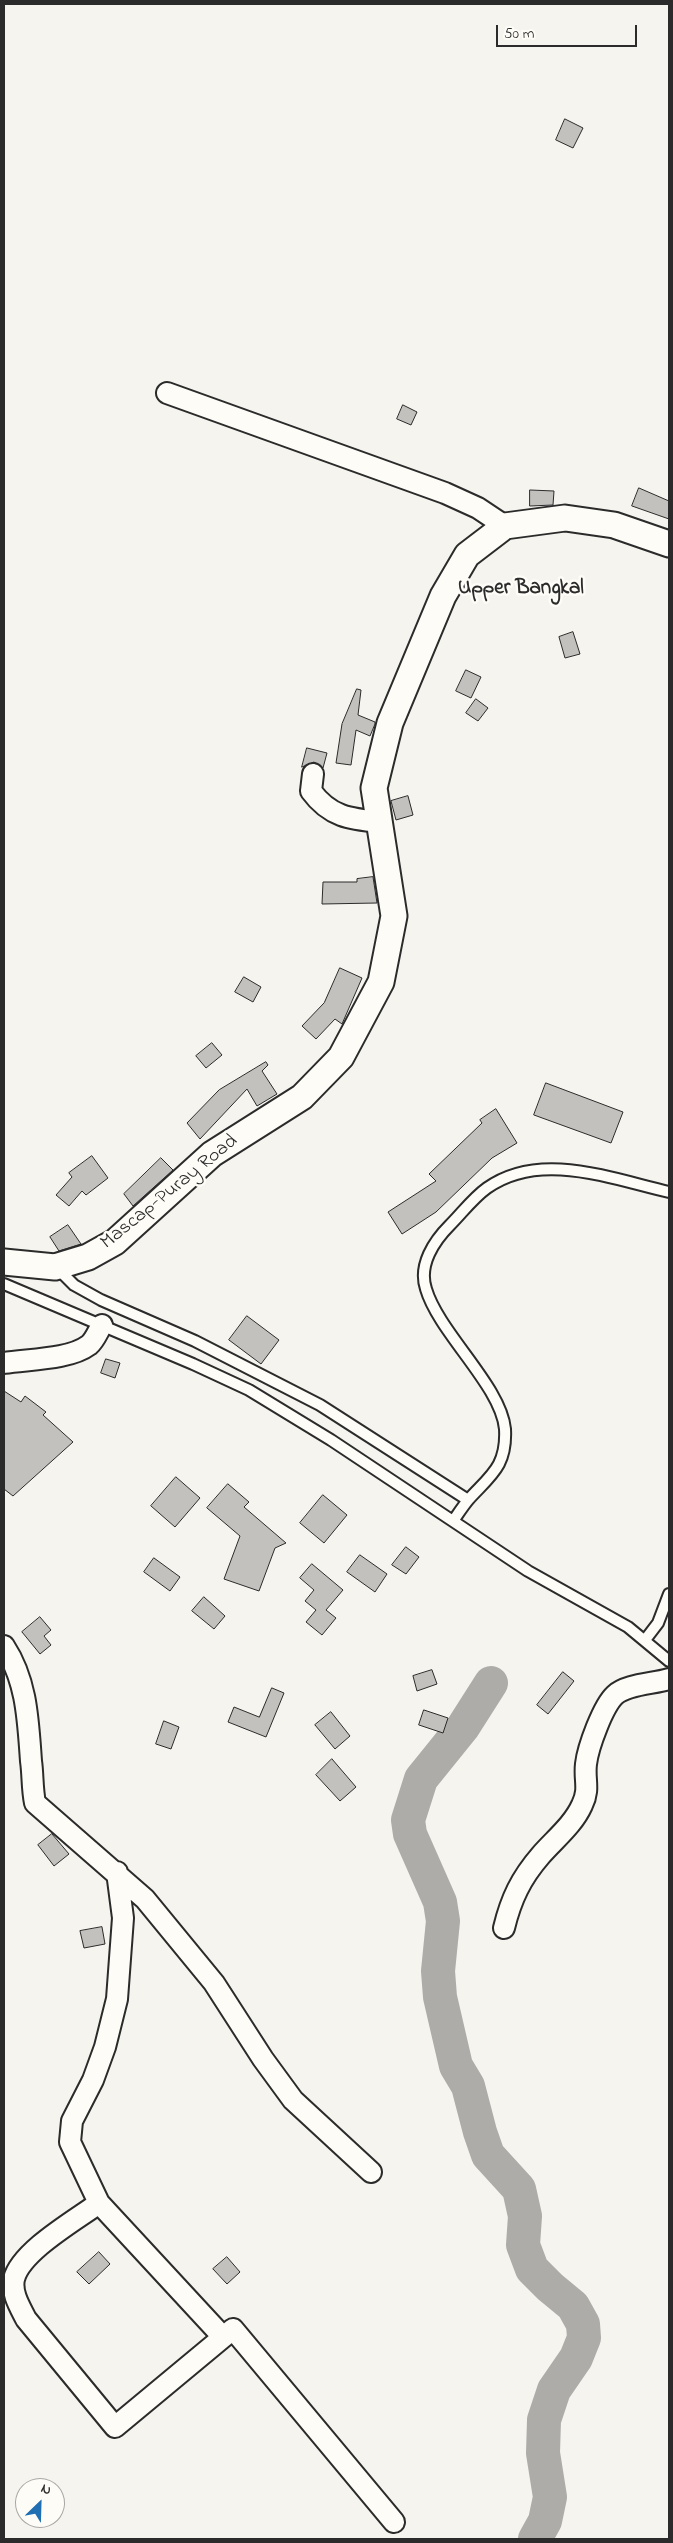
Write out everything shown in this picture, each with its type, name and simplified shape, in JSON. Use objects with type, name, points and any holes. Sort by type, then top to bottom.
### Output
[{"type":"street","points":[[167,393],[444,493],[478,508],[505,526]]},
{"type":"street","name":"Mascap-Puray Road","points":[[4,1262],[55,1267],[88,1257],[115,1242],[212,1154],[302,1097],[341,1057],[381,982],[394,916],[374,788],[390,723],[443,596],[467,555],[505,526],[565,518],[614,526],[669,544]]},
{"type":"street","points":[[313,774],[311,791],[328,810],[356,820],[380,822]]},
{"type":"street","points":[[4,1362],[60,1355],[77,1350],[89,1344],[102,1325]]},
{"type":"street","points":[[4,1646],[13,1660],[23,1684],[32,1763],[31,1787],[35,1803],[117,1872],[145,1899],[214,1983],[263,2059],[293,2100],[372,2172]]},
{"type":"street","points":[[504,1928],[510,1901],[540,1856],[570,1824],[588,1791],[586,1764],[606,1706],[616,1694],[628,1687],[669,1680]]},
{"type":"street","points":[[117,1872],[122,1918],[117,1998],[105,2047],[93,2080],[72,2121],[70,2142],[99,2203],[223,2337]]},
{"type":"street","points":[[99,2203],[35,2251],[21,2265],[14,2280],[16,2300],[26,2319],[115,2427],[233,2329],[394,2522]]},
{"type":"lane","points":[[453,1521],[468,1500],[494,1474],[504,1455],[505,1428],[497,1404],[436,1312],[425,1288],[426,1262],[436,1239],[487,1188],[515,1173],[546,1168],[589,1173],[669,1192]]},
{"type":"lane","points":[[55,1267],[74,1285],[101,1300],[195,1341],[320,1405],[468,1500]]},
{"type":"lane","points":[[4,1284],[249,1390],[331,1440],[528,1571],[628,1627],[669,1662]]},
{"type":"lane","points":[[645,1640],[658,1623],[669,1594]]},
{"type":"building","points":[[565,119],[583,128],[573,148],[556,140]]},
{"type":"building","points":[[403,405],[417,412],[411,425],[397,419]]},
{"type":"building","points":[[639,488],[669,501],[669,519],[632,506]]},
{"type":"building","points":[[530,490],[554,491],[553,505],[530,506]]},
{"type":"building","points":[[573,632],[580,654],[565,658],[559,637]]},
{"type":"building","points":[[466,670],[481,677],[471,698],[456,691]]},
{"type":"building","points":[[357,689],[361,690],[358,715],[375,722],[375,724],[370,736],[356,730],[351,765],[336,763],[342,724]]},
{"type":"building","points":[[476,699],[488,708],[478,721],[466,713]]},
{"type":"building","points":[[307,748],[327,753],[323,768],[314,762],[302,767]]},
{"type":"building","points":[[408,796],[413,815],[396,820],[391,801]]},
{"type":"building","points":[[373,877],[377,903],[322,904],[323,882],[357,882],[357,879]]},
{"type":"building","points":[[340,968],[362,978],[342,1024],[335,1019],[316,1039],[302,1026],[324,1003]]},
{"type":"building","points":[[244,977],[261,987],[253,1002],[235,992]]},
{"type":"building","points":[[212,1043],[222,1055],[206,1068],[196,1056]]},
{"type":"building","points":[[266,1062],[268,1065],[262,1071],[277,1094],[257,1106],[247,1089],[200,1139],[187,1123],[219,1090]]},
{"type":"building","points":[[546,1083],[623,1112],[611,1143],[534,1115]]},
{"type":"building","points":[[496,1109],[517,1143],[492,1158],[436,1212],[402,1234],[388,1212],[436,1181],[429,1174],[482,1123],[480,1120]]},
{"type":"building","points":[[92,1156],[108,1178],[86,1195],[82,1191],[69,1206],[56,1195],[72,1177],[69,1173]]},
{"type":"building","points":[[161,1158],[173,1170],[133,1206],[124,1194]]},
{"type":"building","points":[[68,1225],[81,1244],[59,1251],[50,1237]]},
{"type":"building","points":[[247,1316],[279,1340],[261,1364],[229,1340]]},
{"type":"building","points":[[106,1359],[120,1363],[115,1378],[101,1373]]},
{"type":"building","points":[[4,1391],[21,1402],[25,1396],[46,1412],[43,1415],[73,1442],[13,1496],[4,1489]]},
{"type":"building","points":[[176,1477],[200,1498],[175,1527],[151,1506]]},
{"type":"building","points":[[228,1484],[249,1502],[244,1507],[286,1543],[275,1548],[259,1591],[224,1579],[240,1536],[207,1508]]},
{"type":"building","points":[[323,1495],[347,1515],[324,1543],[300,1523]]},
{"type":"building","points":[[406,1547],[419,1557],[406,1574],[392,1565]]},
{"type":"building","points":[[360,1555],[387,1574],[375,1592],[347,1572]]},
{"type":"building","points":[[154,1558],[180,1577],[170,1591],[144,1572]]},
{"type":"building","points":[[312,1564],[343,1590],[326,1610],[336,1618],[322,1635],[306,1622],[316,1610],[305,1601],[314,1590],[300,1578]]},
{"type":"building","points":[[204,1597],[225,1616],[214,1629],[192,1611]]},
{"type":"building","points":[[40,1617],[51,1630],[44,1636],[51,1645],[40,1654],[22,1632]]},
{"type":"building","points":[[432,1670],[437,1684],[417,1691],[413,1676]]},
{"type":"building","points":[[563,1672],[574,1681],[548,1714],[537,1705]]},
{"type":"building","points":[[272,1688],[284,1693],[266,1737],[228,1722],[234,1707],[259,1717]]},
{"type":"building","points":[[424,1710],[448,1718],[443,1733],[419,1725]]},
{"type":"building","points":[[331,1712],[350,1736],[335,1749],[315,1725]]},
{"type":"building","points":[[164,1721],[179,1727],[171,1749],[156,1744]]},
{"type":"building","points":[[332,1759],[356,1787],[340,1801],[316,1775]]},
{"type":"building","points":[[52,1834],[69,1854],[54,1866],[38,1845]]},
{"type":"building","points":[[102,1927],[105,1944],[84,1948],[80,1931]]},
{"type":"building","points":[[99,2252],[110,2264],[89,2284],[77,2272]]},
{"type":"building","points":[[227,2257],[240,2272],[227,2284],[213,2269]]},
{"type":"waterway","points":[[491,1683],[463,1727],[421,1779],[408,1820],[410,1834],[440,1902],[443,1921],[438,1971],[440,1997],[456,2066],[468,2086],[488,2155],[519,2189],[525,2216],[523,2245],[532,2269],[573,2306],[583,2324],[584,2338],[576,2358],[554,2390],[544,2420],[543,2453],[550,2497],[545,2521],[535,2539]]},
{"type":"district","name":"Upper Bangkal","points":[[521,590]]}]
